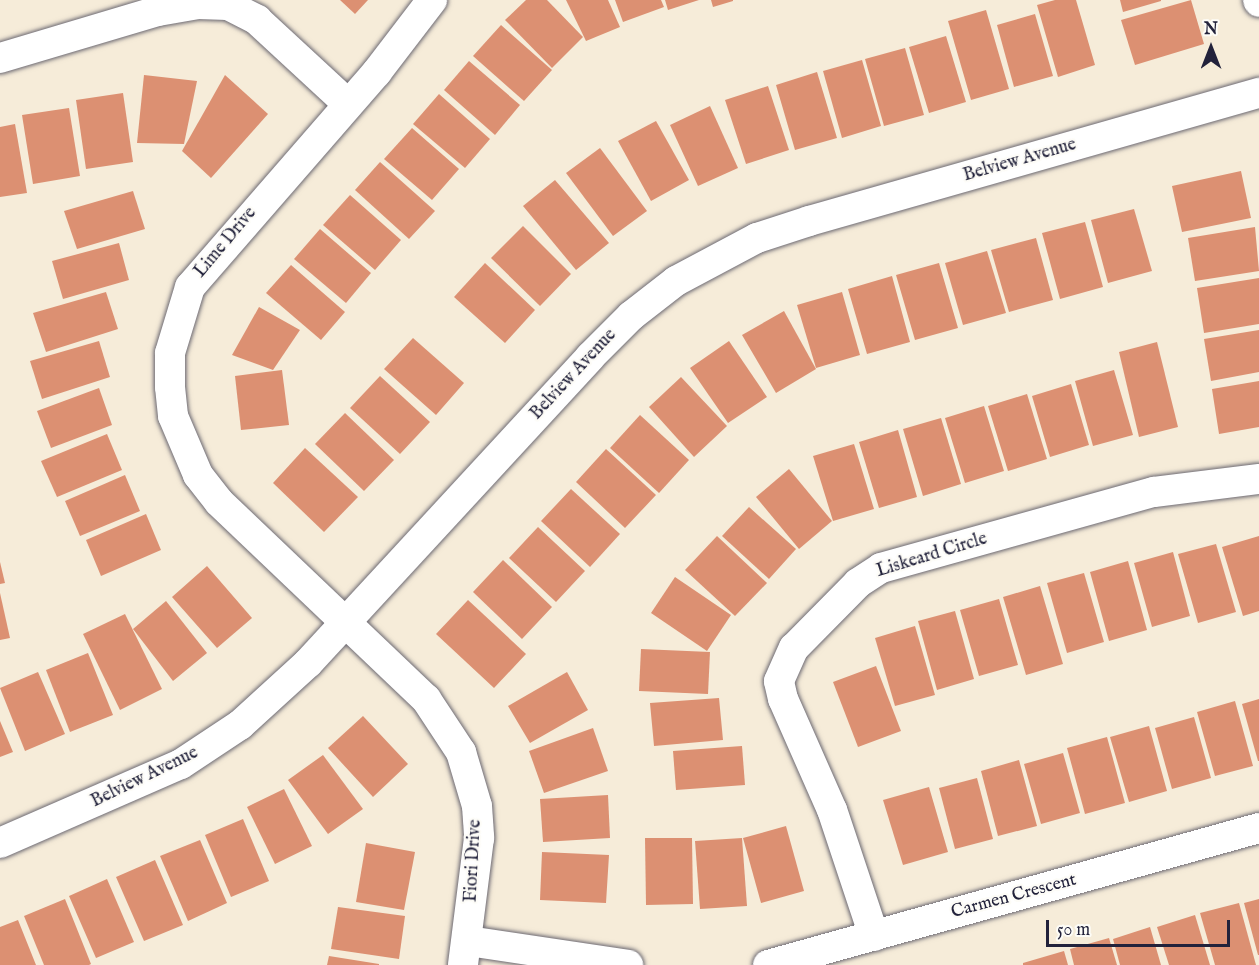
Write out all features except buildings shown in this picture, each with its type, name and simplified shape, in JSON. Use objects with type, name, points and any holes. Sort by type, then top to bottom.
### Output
[{"type":"street","name":"Lime Drive","points":[[346,623],[219,502],[198,476],[173,416],[170,353],[190,287],[347,104],[432,0]]},
{"type":"street","points":[[0,58],[158,11],[198,4],[228,5],[257,20],[347,104]]},
{"type":"street","name":"Belview Avenue","points":[[0,843],[128,790],[189,759],[272,698],[346,623],[631,316],[676,281],[714,259],[758,238],[809,221],[1259,93]]},
{"type":"street","name":"Liskeard Circle","points":[[874,936],[832,810],[783,699],[779,681],[795,648],[858,583],[881,568],[1154,492],[1259,479]]},
{"type":"street","name":"Fiori Drive","points":[[346,623],[426,699],[461,752],[477,806],[479,838],[465,953]]},
{"type":"street","name":"Carmen Crescent","points":[[768,965],[1259,828]]},
{"type":"street","points":[[465,953],[628,965]]}]
